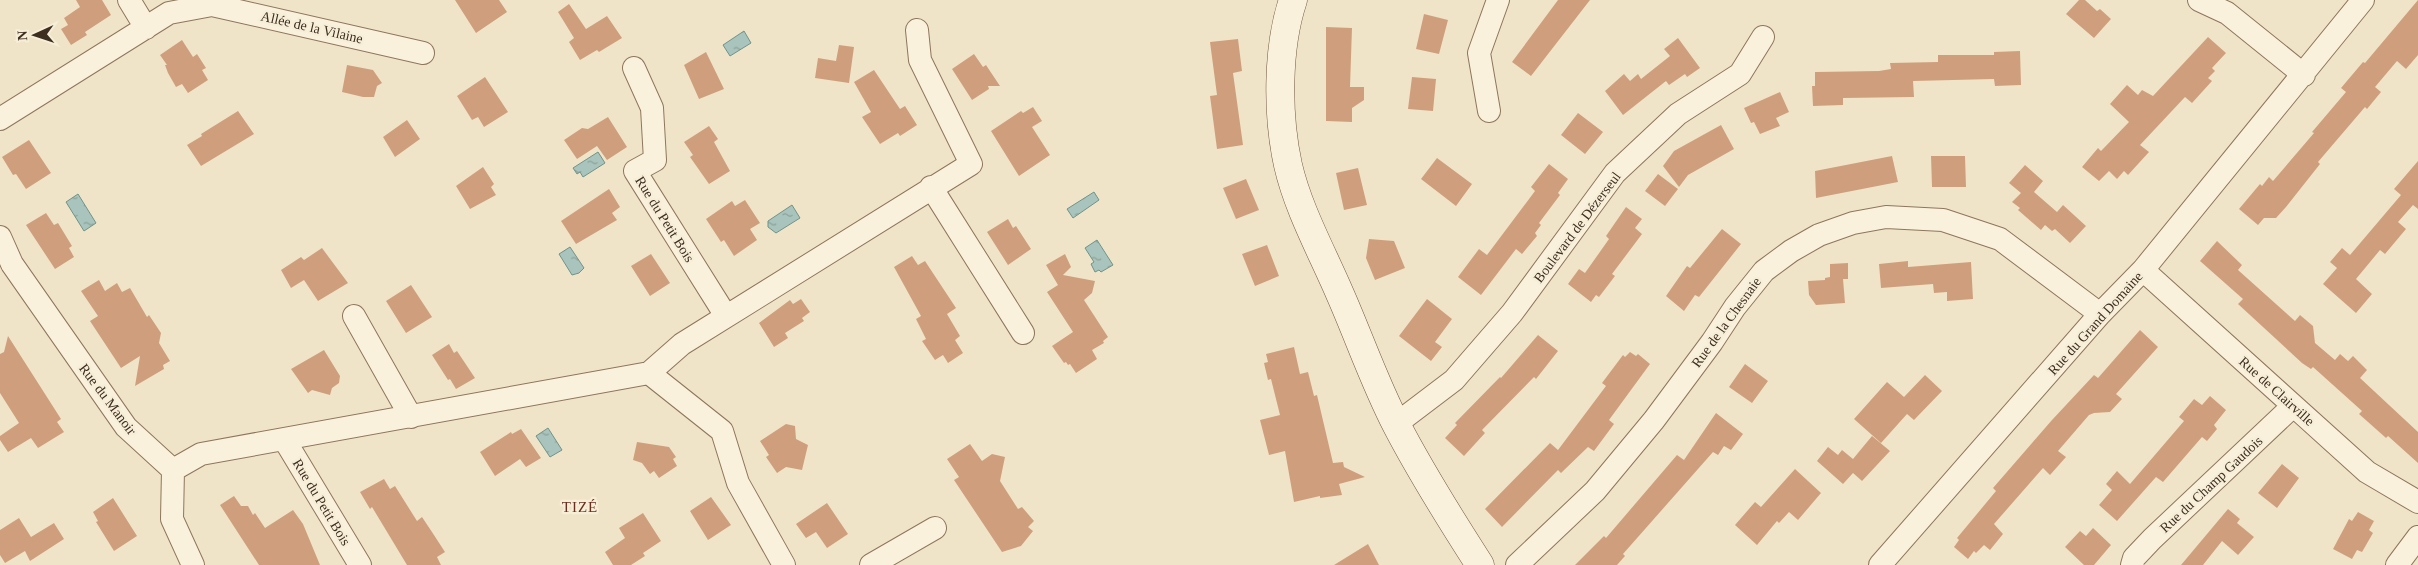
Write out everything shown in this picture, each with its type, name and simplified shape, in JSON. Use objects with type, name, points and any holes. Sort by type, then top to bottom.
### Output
[{"type":"street","points":[[129,0],[146,28]]},
{"type":"street","points":[[1293,0],[1289,12],[1281,68],[1282,114],[1288,165],[1303,210],[1396,424],[1445,511],[1480,565]]},
{"type":"street","points":[[1489,112],[1479,54],[1498,0]]},
{"type":"street","points":[[2199,0],[2227,13],[2304,75]]},
{"type":"street","name":"Rue du Grand Domaine","points":[[1880,565],[2100,314],[2143,270],[2304,75],[2363,0]]},
{"type":"street","name":"Allée de la Vilaine","points":[[0,119],[169,13],[212,5],[423,53]]},
{"type":"street","points":[[784,565],[738,482],[722,431],[649,373],[682,344],[931,187],[971,164],[920,60],[917,30]]},
{"type":"street","name":"Boulevard de Dézerseul","points":[[1396,424],[1433,397],[1460,372],[1512,313],[1616,173],[1678,114],[1740,74],[1762,37]]},
{"type":"street","name":"Rue du Petit Bois","points":[[634,68],[652,108],[655,160],[635,171],[726,316]]},
{"type":"street","points":[[931,187],[1023,333]]},
{"type":"street","name":"Rue de la Chesnaie","points":[[1517,565],[1595,491],[1625,456],[1654,420],[1712,342],[1735,307],[1764,271],[1791,251],[1819,235],[1852,223],[1886,217],[1943,220],[2000,239],[2100,314]]},
{"type":"street","name":"Rue du Manoir","points":[[0,237],[12,264],[126,427],[173,470]]},
{"type":"street","name":"Rue de Clairville","points":[[2143,270],[2367,472],[2418,502]]},
{"type":"street","points":[[354,316],[411,417]]},
{"type":"street","name":"Rue du Petit Bois","points":[[173,470],[201,454],[649,373]]},
{"type":"street","name":"Rue du Champ Gaudois","points":[[2132,565],[2134,558],[2152,539],[2293,406]]},
{"type":"street","name":"Rue du Petit Bois","points":[[284,439],[360,565]]},
{"type":"street","points":[[173,470],[172,518],[193,565]]},
{"type":"street","points":[[871,565],[936,528]]},
{"type":"street","points":[[2397,565],[2418,537]]},
{"type":"water","points":[[744,31],[751,43],[730,56],[723,45]]},
{"type":"water","points":[[598,152],[605,163],[583,177],[580,172],[577,174],[573,168]]},
{"type":"water","points":[[1094,192],[1099,200],[1073,218],[1067,209]]},
{"type":"water","points":[[78,194],[96,223],[84,231],[66,202]]},
{"type":"water","points":[[792,205],[800,218],[776,233],[768,227],[768,221]]},
{"type":"water","points":[[1097,240],[1113,265],[1101,272],[1099,270],[1095,272],[1091,264],[1094,262],[1085,248]]},
{"type":"water","points":[[570,247],[584,268],[579,273],[572,275],[559,254]]},
{"type":"water","points":[[548,428],[562,450],[550,457],[536,436]]},
{"type":"building","points":[[76,0],[102,0],[111,15],[85,32],[87,35],[71,45],[61,29],[68,25],[64,18],[80,7]]},
{"type":"building","points":[[455,0],[499,0],[507,12],[476,33]]},
{"type":"building","points":[[1558,0],[1590,0],[1531,76],[1512,62]]},
{"type":"building","points":[[2079,0],[2085,0],[2097,11],[2100,9],[2111,19],[2094,38],[2066,14]]},
{"type":"building","points":[[2418,0],[2418,55],[2406,69],[2397,61],[2375,87],[2381,92],[2367,109],[2365,107],[2318,162],[2320,164],[2286,207],[2276,218],[2264,218],[2258,225],[2239,209],[2260,184],[2262,186],[2269,177],[2273,181],[2346,92],[2341,88],[2363,62],[2365,63]]},
{"type":"building","points":[[569,4],[586,29],[607,16],[622,38],[599,52],[597,50],[580,60],[569,42],[574,38],[558,12]]},
{"type":"building","points":[[1424,14],[1448,20],[1439,54],[1416,49]]},
{"type":"building","points":[[1326,27],[1352,28],[1350,87],[1364,87],[1364,100],[1352,108],[1352,122],[1326,121]]},
{"type":"building","points":[[2208,37],[2226,53],[2212,68],[2215,71],[2208,78],[2212,81],[2192,103],[2185,97],[2140,145],[2149,152],[2128,175],[2124,171],[2117,179],[2109,171],[2099,181],[2082,167],[2098,148],[2101,151],[2129,122],[2110,104],[2127,85],[2138,95],[2142,90],[2153,96]]},
{"type":"building","points":[[1678,38],[1700,68],[1687,77],[1685,74],[1669,85],[1666,81],[1623,115],[1605,91],[1624,74],[1630,81],[1638,74],[1641,79],[1670,56],[1664,49]]},
{"type":"building","points":[[1238,39],[1242,71],[1233,73],[1243,145],[1217,149],[1210,96],[1217,95],[1210,42]]},
{"type":"building","points":[[182,40],[193,57],[197,54],[206,68],[202,70],[208,80],[188,93],[182,84],[176,87],[168,73],[165,65],[167,65],[160,55]]},
{"type":"building","points":[[839,45],[854,47],[849,83],[815,78],[818,58],[836,61]]},
{"type":"building","points":[[2020,51],[2021,85],[1995,86],[1994,79],[1913,81],[1914,97],[1843,98],[1843,105],[1813,106],[1812,86],[1815,86],[1815,72],[1879,71],[1891,69],[1890,63],[1938,62],[1938,55],[1994,55],[1994,52]]},
{"type":"building","points":[[706,52],[724,89],[699,99],[684,65]]},
{"type":"building","points":[[974,54],[983,67],[986,65],[1000,86],[988,86],[989,89],[972,100],[952,69]]},
{"type":"building","points":[[347,65],[373,70],[382,83],[377,86],[374,97],[363,97],[342,92]]},
{"type":"building","points":[[874,70],[900,109],[905,106],[917,125],[900,136],[898,133],[880,144],[862,117],[871,112],[854,82]]},
{"type":"building","points":[[485,77],[508,112],[484,127],[478,117],[472,120],[457,96]]},
{"type":"building","points":[[1412,77],[1436,79],[1433,111],[1408,109]]},
{"type":"building","points":[[1780,92],[1789,112],[1776,118],[1780,126],[1760,134],[1754,122],[1751,123],[1744,108]]},
{"type":"building","points":[[1033,107],[1042,121],[1032,127],[1050,155],[1019,176],[991,131],[1021,111],[1023,113]]},
{"type":"building","points":[[238,111],[254,134],[201,166],[187,145]]},
{"type":"building","points":[[1578,113],[1603,132],[1585,154],[1561,135]]},
{"type":"building","points":[[608,117],[627,147],[607,160],[597,146],[577,159],[564,140],[582,128],[588,129]]},
{"type":"building","points":[[407,120],[420,139],[395,157],[383,137]]},
{"type":"building","points":[[1721,125],[1734,149],[1688,175],[1679,187],[1663,166],[1674,151]]},
{"type":"building","points":[[709,126],[718,139],[714,142],[730,171],[709,184],[690,157],[693,155],[684,142]]},
{"type":"building","points":[[29,140],[51,173],[26,189],[16,174],[13,175],[2,157]]},
{"type":"building","points":[[1892,156],[1898,182],[1816,198],[1815,171]]},
{"type":"building","points":[[1931,156],[1965,156],[1966,187],[1932,187]]},
{"type":"building","points":[[1437,158],[1472,184],[1456,206],[1421,179]]},
{"type":"building","points":[[2418,161],[2418,209],[2413,205],[2398,222],[2406,229],[2385,254],[2380,250],[2356,279],[2372,294],[2356,313],[2323,284],[2337,268],[2330,262],[2342,248],[2350,255],[2401,195],[2394,189]]},
{"type":"building","points":[[1549,164],[1568,179],[1558,193],[1560,195],[1539,223],[1541,225],[1535,233],[1537,236],[1522,254],[1516,249],[1481,295],[1458,277],[1479,249],[1487,255],[1535,191],[1531,187]]},
{"type":"building","points":[[2025,165],[2043,181],[2034,192],[2057,212],[2063,205],[2086,226],[2070,243],[2055,229],[2052,231],[2045,225],[2041,230],[2018,210],[2020,208],[2012,202],[2021,193],[2009,183]]},
{"type":"building","points":[[483,167],[494,184],[491,187],[496,195],[470,209],[456,186]]},
{"type":"building","points":[[1358,168],[1367,205],[1344,210],[1336,173]]},
{"type":"building","points":[[1658,174],[1678,189],[1665,206],[1645,191]]},
{"type":"building","points":[[1246,179],[1259,210],[1236,219],[1223,188]]},
{"type":"building","points":[[609,189],[620,207],[612,213],[617,220],[576,244],[561,221]]},
{"type":"building","points":[[745,200],[760,223],[750,229],[757,240],[734,256],[724,240],[721,242],[706,219],[732,201],[735,206]]},
{"type":"building","points":[[1626,207],[1642,219],[1635,228],[1642,234],[1612,274],[1615,276],[1599,297],[1596,295],[1591,302],[1568,284],[1579,269],[1585,273],[1609,239],[1606,236]]},
{"type":"building","points":[[46,213],[54,225],[58,223],[72,246],[69,248],[74,257],[55,269],[26,225]]},
{"type":"building","points":[[1008,219],[1013,228],[1016,226],[1031,249],[1008,265],[987,232]]},
{"type":"building","points":[[1722,229],[1741,244],[1699,297],[1695,295],[1684,311],[1666,296],[1687,266],[1690,268]]},
{"type":"building","points":[[1369,239],[1394,241],[1405,268],[1375,280],[1366,258]]},
{"type":"building","points":[[2217,241],[2242,265],[2238,270],[2295,321],[2300,315],[2313,326],[2315,343],[2335,360],[2340,354],[2348,361],[2353,356],[2367,370],[2360,378],[2418,432],[2418,463],[2388,436],[2386,438],[2359,414],[2362,411],[2313,367],[2311,369],[2302,363],[2238,304],[2243,299],[2200,261]]},
{"type":"building","points":[[1267,245],[1279,276],[1255,286],[1242,254]]},
{"type":"building","points":[[322,248],[348,283],[318,301],[304,280],[291,288],[281,270],[301,257],[304,260]]},
{"type":"building","points":[[651,254],[670,283],[650,296],[631,266]]},
{"type":"building","points":[[1065,254],[1071,267],[1063,275],[1095,281],[1092,293],[1084,300],[1108,337],[1103,341],[1104,343],[1092,350],[1097,359],[1076,373],[1070,364],[1064,363],[1052,346],[1073,332],[1047,292],[1058,285],[1046,265]]},
{"type":"building","points":[[912,256],[918,265],[925,261],[956,308],[947,314],[960,336],[955,340],[963,353],[948,363],[943,355],[935,360],[922,341],[926,339],[916,319],[921,316],[894,267]]},
{"type":"building","points":[[1908,261],[1908,267],[1971,262],[1973,299],[1947,301],[1947,292],[1934,293],[1933,284],[1881,288],[1879,264]]},
{"type":"building","points":[[1848,263],[1848,279],[1843,279],[1845,303],[1816,305],[1809,295],[1808,281],[1825,280],[1825,278],[1830,277],[1830,264]]},
{"type":"building","points":[[99,280],[105,291],[117,283],[122,292],[130,288],[147,317],[149,315],[161,333],[159,343],[170,361],[163,365],[164,369],[135,386],[140,356],[121,368],[90,321],[98,316],[81,291]]},
{"type":"building","points":[[411,285],[432,317],[406,333],[386,301]]},
{"type":"building","points":[[801,299],[810,312],[802,318],[804,321],[785,333],[788,338],[774,347],[759,323],[790,300],[793,304]]},
{"type":"building","points":[[1427,299],[1452,319],[1435,342],[1442,347],[1431,361],[1399,336]]},
{"type":"building","points":[[2140,330],[2158,347],[2116,394],[2122,399],[2110,412],[2089,415],[2058,451],[2066,457],[2050,475],[2043,468],[1994,524],[2003,534],[1990,550],[1984,545],[1976,553],[1974,551],[1968,559],[1954,547],[1959,540],[1957,538],[1996,491],[1993,488],[2052,420],[2094,375],[2098,378]]},
{"type":"building","points":[[1538,335],[1558,351],[1536,379],[1534,377],[1482,430],[1485,433],[1464,456],[1445,438],[1457,425],[1455,423],[1501,378]]},
{"type":"building","points":[[8,336],[61,419],[57,422],[64,432],[38,448],[31,438],[8,452],[0,440],[0,436],[19,423],[0,393],[0,354],[4,352]]},
{"type":"building","points":[[449,344],[454,353],[457,351],[475,378],[456,389],[432,355]]},
{"type":"building","points":[[1294,347],[1300,374],[1308,372],[1314,396],[1317,395],[1333,463],[1343,462],[1344,467],[1365,477],[1339,484],[1342,495],[1320,498],[1320,496],[1294,502],[1285,451],[1269,455],[1260,420],[1280,415],[1271,379],[1268,380],[1264,363],[1268,362],[1266,354]]},
{"type":"building","points":[[324,350],[340,376],[339,383],[332,388],[330,395],[312,390],[308,393],[291,369]]},
{"type":"building","points":[[1630,352],[1636,356],[1638,354],[1650,364],[1609,420],[1614,424],[1594,451],[1588,447],[1561,473],[1558,470],[1502,527],[1485,509],[1550,443],[1558,450],[1606,386],[1602,383],[1623,355],[1625,357]]},
{"type":"building","points":[[1745,364],[1768,381],[1752,403],[1729,387]]},
{"type":"building","points":[[1925,375],[1942,391],[1914,420],[1907,414],[1881,443],[1854,419],[1887,382],[1904,397]]},
{"type":"building","points":[[2210,396],[2226,410],[2214,425],[2217,429],[2207,441],[2202,437],[2163,482],[2156,477],[2117,521],[2099,505],[2112,490],[2106,484],[2117,471],[2130,484],[2184,421],[2179,417],[2194,399],[2202,405]]},
{"type":"building","points":[[1716,413],[1743,434],[1731,450],[1724,446],[1718,455],[1713,452],[1623,554],[1625,556],[1617,565],[1575,565],[1604,536],[1606,538],[1677,455],[1684,460]]},
{"type":"building","points":[[786,424],[795,426],[796,439],[808,445],[802,470],[786,467],[777,473],[766,457],[769,455],[760,441]]},
{"type":"building","points":[[521,429],[541,458],[526,467],[520,459],[495,476],[480,452],[511,432],[512,434]]},
{"type":"building","points":[[1872,436],[1890,451],[1862,481],[1853,473],[1843,484],[1817,461],[1828,447],[1838,455],[1842,450],[1853,459]]},
{"type":"building","points":[[637,442],[669,447],[676,457],[673,459],[677,466],[659,478],[654,471],[650,474],[642,463],[633,460]]},
{"type":"building","points":[[970,444],[982,461],[992,454],[1005,457],[1000,481],[1018,509],[1022,507],[1034,521],[1028,527],[1033,531],[1021,546],[1002,552],[954,480],[959,477],[947,459]]},
{"type":"building","points":[[2282,464],[2299,478],[2277,508],[2258,493]]},
{"type":"building","points":[[1795,469],[1821,493],[1798,520],[1789,512],[1779,523],[1777,521],[1757,545],[1735,525],[1755,502],[1761,507]]},
{"type":"building","points":[[384,479],[390,489],[395,486],[417,521],[422,517],[432,532],[445,552],[437,557],[441,565],[407,565],[372,507],[370,509],[360,492]]},
{"type":"building","points":[[234,496],[241,506],[248,506],[253,515],[255,513],[265,528],[293,510],[303,524],[320,565],[259,565],[220,505]]},
{"type":"building","points":[[711,497],[731,525],[708,540],[690,511]]},
{"type":"building","points":[[113,498],[137,536],[114,551],[96,522],[98,521],[93,512]]},
{"type":"building","points":[[827,503],[848,534],[827,548],[816,532],[806,538],[796,524]]},
{"type":"building","points":[[2228,509],[2240,519],[2237,523],[2254,537],[2238,555],[2222,541],[2203,565],[2181,565]]},
{"type":"building","points":[[2358,512],[2374,521],[2369,530],[2373,533],[2362,552],[2357,550],[2352,559],[2333,549],[2349,519],[2352,521]]},
{"type":"building","points":[[643,513],[661,541],[643,553],[645,556],[631,565],[613,565],[605,552],[625,538],[619,528]]},
{"type":"building","points":[[19,518],[31,537],[54,523],[64,539],[30,561],[25,551],[5,563],[0,555],[0,530]]},
{"type":"building","points":[[2093,528],[2111,545],[2094,565],[2084,565],[2065,547],[2080,531],[2086,536]]},
{"type":"building","points":[[1368,544],[1379,565],[1334,565]]},
{"type":"district","name":"TIZÉ","points":[[580,507]]}]
